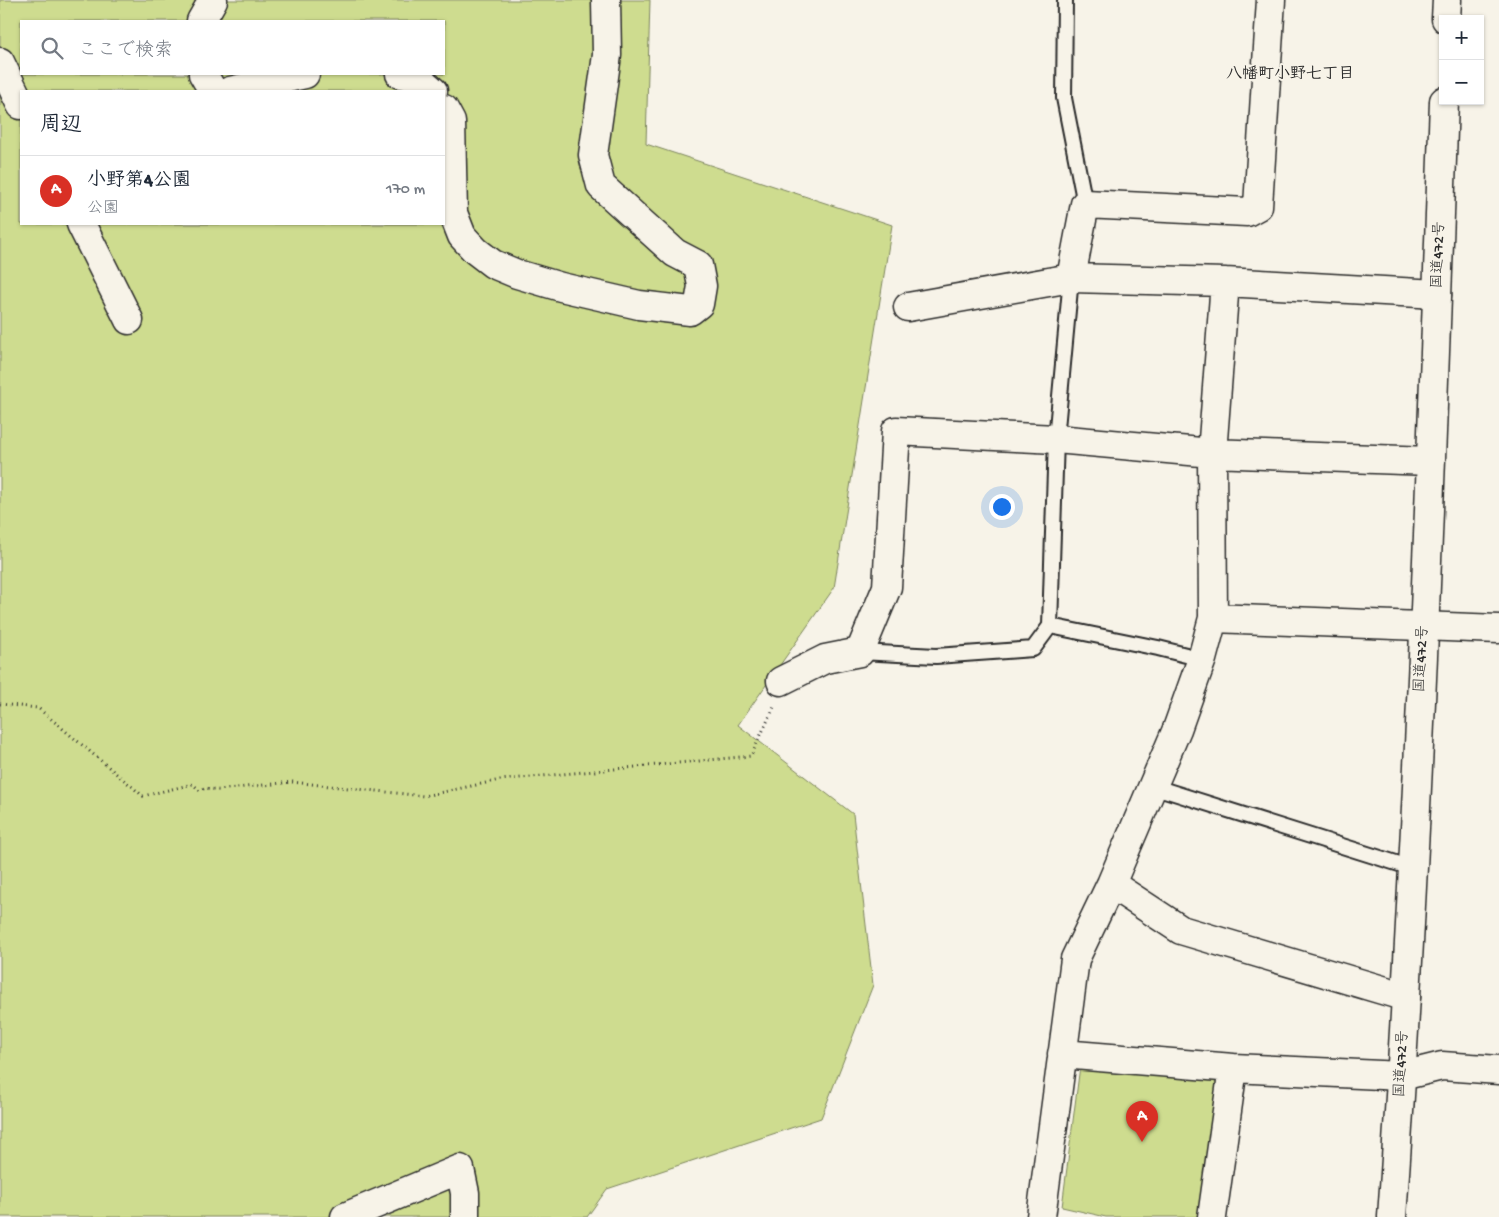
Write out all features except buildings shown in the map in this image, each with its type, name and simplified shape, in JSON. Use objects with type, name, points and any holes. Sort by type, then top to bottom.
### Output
[{"type":"main road","points":[[202,20],[213,0]]},
{"type":"main road","points":[[445,110],[451,122],[453,213],[462,236],[493,264],[517,274],[561,287],[638,305],[690,310],[699,304],[702,286],[698,265],[675,253],[601,186],[593,155],[607,55],[606,0]]},
{"type":"main road","points":[[1071,278],[1085,204],[1247,212],[1258,206],[1271,0]]},
{"type":"main road","points":[[1446,15],[1447,0]]},
{"type":"main road","points":[[0,62],[20,103]]},
{"type":"main road","points":[[204,75],[212,90]]},
{"type":"main road","points":[[234,90],[301,75]]},
{"type":"main road","points":[[406,75],[417,77],[432,90]]},
{"type":"main road","name":"国道472号","points":[[1392,1217],[1406,997],[1444,105]]},
{"type":"main road","points":[[82,225],[129,320]]},
{"type":"main road","points":[[908,307],[1071,278],[1225,282],[1437,294]]},
{"type":"main road","points":[[1041,1217],[1075,959],[1110,884],[1177,729],[1202,658],[1213,618],[1212,453],[1225,282]]},
{"type":"main road","points":[[781,681],[825,659],[860,652],[887,587],[896,431],[1056,439],[1212,453],[1430,461]]},
{"type":"main road","points":[[1213,618],[1499,629]]},
{"type":"main road","points":[[1110,884],[1182,930],[1406,997]]},
{"type":"main road","points":[[1062,1054],[1233,1068],[1402,1076],[1442,1066],[1499,1070]]},
{"type":"main road","points":[[1212,1217],[1233,1068]]},
{"type":"main road","points":[[344,1217],[460,1169],[465,1193],[464,1217]]},
{"type":"lane","points":[[1065,0],[1064,98],[1085,204]]},
{"type":"lane","points":[[860,652],[936,656],[1033,649],[1050,626],[1056,439],[1071,278]]},
{"type":"lane","points":[[1050,626],[1202,658]]},
{"type":"lane","points":[[1152,786],[1412,868]]},
{"type":"path","points":[[0,704],[38,708],[143,796],[192,784],[200,791],[205,788],[218,790],[292,782],[424,796],[500,780],[751,756],[772,714],[781,681]]},
{"type":"green space","points":[[0,0],[650,0],[646,144],[892,225],[834,588],[738,725],[853,814],[873,985],[821,1118],[607,1189],[587,1217],[0,1217]]},
{"type":"green space","points":[[1080,1066],[1221,1077],[1203,1217],[1106,1217],[1062,1207]]},
{"type":"place","name":"小野第4公園","points":[[1142,1142]]},
{"type":"district","name":"八幡町小野七丁目","points":[[1290,75]]}]
